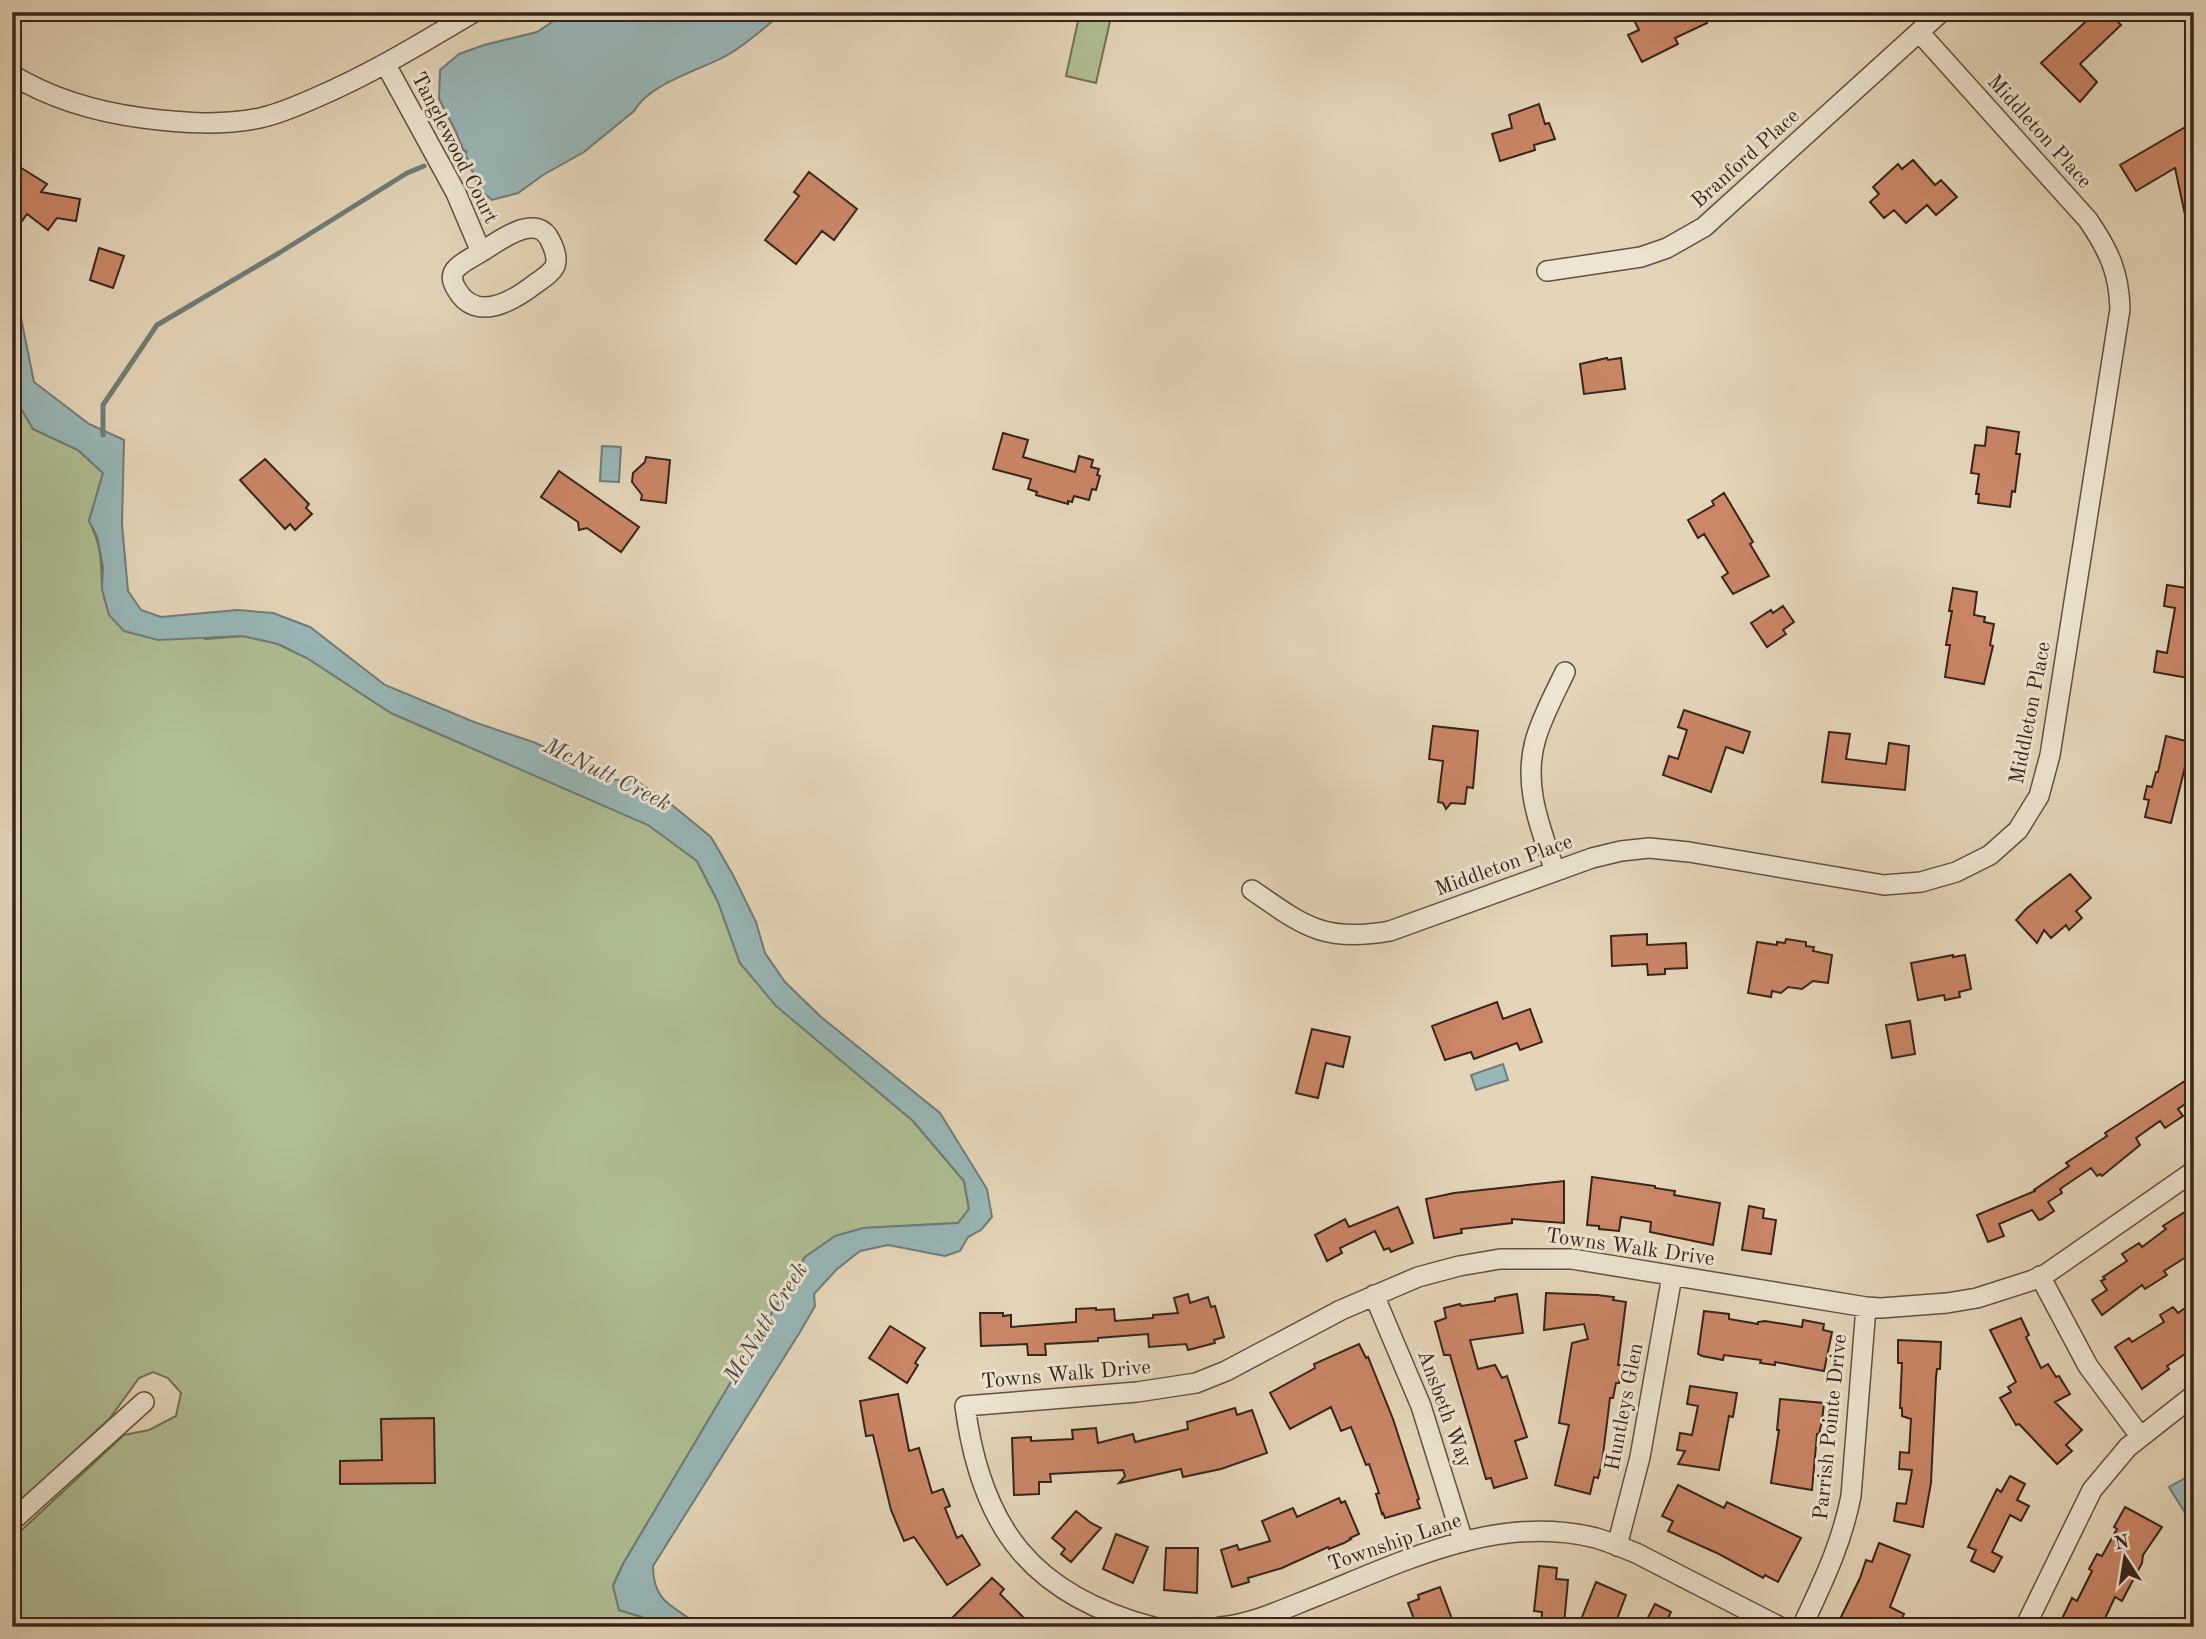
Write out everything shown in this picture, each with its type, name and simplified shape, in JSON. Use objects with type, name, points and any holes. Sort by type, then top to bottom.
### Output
[{"type":"street","points":[[12,75],[58,97],[93,109],[129,116],[204,124],[262,118],[318,97],[386,65],[474,12]]},
{"type":"street","name":"Branford Place","points":[[1547,271],[1641,257],[1667,248],[1704,227],[1941,12]]},
{"type":"street","name":"Middleton Place","points":[[1252,890],[1298,922],[1321,932],[1365,936],[1390,931],[1592,858],[1621,851],[1649,848],[1689,852],[1884,885],[1921,882],[1956,872],[1990,855],[2018,830],[2039,796],[2050,755],[2120,309],[2120,286],[2103,242],[2088,220],[1919,32]]},
{"type":"street","name":"Tanglewood Court","points":[[386,65],[456,193],[481,252]]},
{"type":"street","name":"Tanglewood Court","points":[[522,228],[532,228],[548,236],[556,253],[555,264],[550,272],[517,298],[492,307],[478,306],[462,300],[453,284],[455,269],[481,252],[522,228]]},
{"type":"street","points":[[1555,871],[1536,816],[1530,769],[1537,734],[1565,672]]},
{"type":"street","name":"Towns Walk Drive","points":[[1153,1627],[1117,1617],[1077,1597],[1029,1561],[1008,1537],[995,1517],[980,1480],[970,1445],[965,1406],[1148,1391],[1196,1383],[1226,1371],[1341,1310],[1418,1277],[1500,1259],[1572,1259],[1866,1307],[1910,1306],[1977,1298],[2040,1276],[2194,1171]]},
{"type":"street","name":"Huntleys Glen","points":[[1617,1546],[1640,1457],[1672,1276]]},
{"type":"street","points":[[2040,1276],[2088,1366],[2140,1436]]},
{"type":"street","name":"Ansbeth Way","points":[[1374,1295],[1421,1406],[1463,1541]]},
{"type":"street","name":"Parrish Pointe Drive","points":[[1802,1627],[1838,1549],[1851,1496],[1866,1307]]},
{"type":"street","points":[[2025,1627],[2092,1490],[2127,1447],[2194,1395]]},
{"type":"street","points":[[12,1521],[144,1402]]},
{"type":"street","name":"Township Lane","points":[[1220,1627],[1260,1617],[1463,1541],[1520,1532],[1551,1532],[1596,1538],[1636,1553],[1780,1627]]},
{"type":"green space","points":[[1080,12],[1111,17],[1096,83],[1066,76]]},
{"type":"green space","points":[[12,393],[33,429],[78,450],[103,473],[89,521],[99,546],[103,590],[109,614],[206,639],[243,636],[278,644],[307,658],[391,713],[649,825],[697,861],[718,902],[740,963],[776,1005],[913,1121],[964,1181],[969,1209],[958,1223],[863,1228],[805,1257],[613,1585],[619,1610],[642,1617],[653,1627],[12,1627],[12,1539],[124,1435],[149,1430],[176,1416],[181,1393],[168,1378],[153,1372],[139,1378],[110,1418],[12,1510]]},
{"type":"water","points":[[667,12],[783,12],[731,53],[652,92],[634,111],[584,152],[518,193],[492,200],[480,190],[439,99],[440,70],[459,54],[537,32],[555,20],[586,17],[626,21]]},
{"type":"water","name":"McNutt Creek","points":[[12,296],[19,308],[34,382],[89,424],[124,440],[122,524],[128,591],[141,610],[161,617],[237,610],[273,613],[310,627],[385,685],[474,722],[536,743],[611,780],[635,780],[672,805],[711,837],[756,922],[765,953],[785,982],[821,1017],[940,1113],[987,1189],[992,1217],[981,1230],[968,1237],[960,1251],[945,1256],[888,1245],[860,1251],[836,1270],[814,1294],[815,1306],[800,1332],[653,1566],[654,1579],[661,1596],[701,1627],[653,1627],[642,1617],[619,1610],[613,1586],[623,1564],[805,1257],[835,1236],[863,1228],[958,1223],[969,1209],[964,1181],[913,1121],[776,1006],[740,963],[718,902],[697,861],[648,825],[391,713],[307,658],[278,644],[243,636],[158,640],[124,631],[109,615],[102,589],[103,567],[97,536],[89,521],[103,473],[78,450],[33,429],[12,393]]},
{"type":"water","points":[[602,446],[621,447],[619,482],[600,481]]},
{"type":"water","points":[[1503,1064],[1508,1080],[1476,1090],[1471,1075]]},
{"type":"water","points":[[2194,1473],[2194,1513],[2187,1516],[2169,1487]]},
{"type":"building","points":[[1644,12],[1652,12],[1656,21],[1674,12],[1701,12],[1707,23],[1675,38],[1678,44],[1642,62],[1628,35],[1639,30],[1633,18]]},
{"type":"building","points":[[2096,12],[2109,12],[2121,25],[2080,64],[2097,82],[2080,102],[2041,63]]},
{"type":"building","points":[[1539,104],[1545,124],[1549,123],[1555,139],[1534,145],[1535,150],[1500,161],[1492,134],[1512,128],[1509,115]]},
{"type":"building","points":[[2194,122],[2194,223],[2187,224],[2175,168],[2136,191],[2120,165]]},
{"type":"building","points":[[1913,160],[1935,185],[1941,180],[1957,197],[1936,215],[1927,205],[1906,223],[1894,210],[1884,218],[1870,202],[1879,194],[1873,187],[1898,164],[1902,169]]},
{"type":"building","points":[[18,166],[47,184],[41,192],[80,199],[76,221],[57,218],[48,230],[27,214],[22,221],[12,215],[12,174]]},
{"type":"building","points":[[809,172],[857,209],[834,240],[822,231],[796,264],[765,240],[799,196],[794,192]]},
{"type":"building","points":[[99,248],[124,256],[113,288],[90,280]]},
{"type":"building","points":[[1621,358],[1625,389],[1584,394],[1580,364]]},
{"type":"building","points":[[1987,427],[2019,432],[2016,454],[2020,454],[2015,492],[2012,491],[2010,507],[1978,503],[1979,494],[1976,494],[1979,474],[1971,473],[1975,445],[1985,446]]},
{"type":"building","points":[[1003,433],[1028,440],[1023,457],[1075,472],[1079,456],[1093,460],[1091,467],[1099,469],[1097,475],[1100,476],[1096,490],[1092,489],[1089,500],[1074,496],[1068,504],[1036,495],[1037,492],[1028,489],[1031,479],[993,469]]},
{"type":"building","points":[[646,457],[670,460],[666,503],[641,500],[642,495],[632,482],[633,473],[645,462]]},
{"type":"building","points":[[265,459],[309,504],[306,508],[312,514],[295,530],[290,524],[285,529],[240,480]]},
{"type":"building","points":[[559,471],[639,527],[621,552],[587,528],[579,530],[578,522],[541,497]]},
{"type":"building","points":[[1724,493],[1753,542],[1750,544],[1769,576],[1733,594],[1722,577],[1728,573],[1704,534],[1698,538],[1688,520],[1714,505],[1712,501]]},
{"type":"building","points":[[2167,585],[2194,589],[2194,679],[2154,672],[2157,651],[2167,653],[2175,608],[2164,606]]},
{"type":"building","points":[[1953,588],[1977,592],[1974,615],[1985,617],[1984,622],[1994,624],[1990,645],[1993,646],[1984,684],[1945,677],[1950,645],[1946,645]]},
{"type":"building","points":[[1783,606],[1794,622],[1783,630],[1786,634],[1767,647],[1751,623]]},
{"type":"building","points":[[1684,710],[1750,732],[1743,753],[1726,747],[1711,792],[1663,775],[1669,756],[1678,759],[1687,730],[1678,727]]},
{"type":"building","points":[[1433,726],[1478,731],[1473,788],[1467,787],[1465,804],[1451,803],[1446,809],[1443,803],[1438,802],[1443,761],[1429,759]]},
{"type":"building","points":[[1829,732],[1850,734],[1846,759],[1886,764],[1889,743],[1909,746],[1905,790],[1822,782]]},
{"type":"building","points":[[2166,736],[2194,743],[2194,769],[2185,767],[2171,823],[2145,817],[2149,800],[2144,799],[2147,786],[2152,787],[2158,772]]},
{"type":"building","points":[[2070,874],[2091,898],[2076,911],[2082,918],[2069,930],[2066,925],[2051,938],[2044,930],[2037,943],[2016,920]]},
{"type":"building","points":[[1647,934],[1647,945],[1686,943],[1687,968],[1665,969],[1665,974],[1648,975],[1647,964],[1612,966],[1611,936]]},
{"type":"building","points":[[1786,939],[1806,942],[1806,946],[1814,947],[1813,951],[1832,955],[1828,983],[1813,981],[1802,989],[1788,987],[1781,993],[1772,991],[1771,997],[1748,993],[1757,942],[1777,945],[1777,942],[1785,943]]},
{"type":"building","points":[[1965,955],[1971,989],[1959,992],[1960,997],[1945,1000],[1944,995],[1918,1000],[1911,963]]},
{"type":"building","points":[[1497,1002],[1503,1019],[1530,1009],[1542,1042],[1520,1050],[1517,1043],[1474,1059],[1471,1052],[1445,1060],[1432,1026]]},
{"type":"building","points":[[1910,1021],[1915,1054],[1892,1058],[1886,1025]]},
{"type":"building","points":[[1312,1029],[1350,1037],[1343,1067],[1326,1063],[1318,1098],[1296,1093]]},
{"type":"building","points":[[2194,1075],[2194,1098],[2178,1109],[2183,1116],[2165,1128],[2160,1121],[2136,1138],[2140,1145],[2102,1176],[2097,1176],[2091,1168],[2060,1189],[2062,1193],[2048,1202],[2054,1211],[2042,1219],[2039,1220],[2032,1210],[1999,1224],[2004,1236],[1988,1242],[1977,1215],[2035,1191],[2069,1166],[2066,1163],[2107,1136],[2105,1133]]},
{"type":"building","points":[[1592,1177],[1655,1186],[1675,1191],[1674,1195],[1720,1203],[1713,1245],[1650,1232],[1651,1222],[1621,1217],[1619,1231],[1587,1225]]},
{"type":"building","points":[[1564,1181],[1564,1223],[1512,1219],[1512,1223],[1461,1229],[1462,1233],[1434,1238],[1426,1199],[1454,1193]]},
{"type":"building","points":[[1749,1206],[1764,1209],[1763,1218],[1776,1220],[1771,1254],[1742,1250]]},
{"type":"building","points":[[2194,1206],[2194,1252],[2164,1271],[2167,1275],[2145,1289],[2142,1285],[2102,1315],[2092,1300],[2107,1290],[2101,1281],[2105,1279],[2103,1277],[2127,1261],[2122,1254],[2139,1243],[2142,1247],[2166,1229],[2163,1226]]},
{"type":"building","points":[[1398,1207],[1413,1243],[1391,1252],[1389,1248],[1384,1250],[1375,1231],[1340,1248],[1342,1253],[1327,1261],[1315,1235],[1345,1219],[1349,1227]]},
{"type":"building","points":[[1546,1293],[1597,1295],[1626,1302],[1618,1365],[1622,1365],[1619,1383],[1616,1383],[1613,1398],[1610,1398],[1602,1463],[1598,1478],[1594,1477],[1590,1494],[1555,1485],[1569,1425],[1559,1423],[1572,1343],[1588,1339],[1584,1324],[1544,1330]]},
{"type":"building","points":[[1188,1294],[1190,1303],[1208,1297],[1211,1307],[1215,1306],[1224,1337],[1214,1340],[1215,1343],[1188,1350],[1186,1344],[1149,1347],[1148,1334],[1098,1338],[1098,1341],[1045,1344],[1046,1355],[1028,1355],[1027,1344],[981,1346],[980,1313],[1011,1315],[1011,1327],[1076,1322],[1076,1309],[1114,1309],[1115,1321],[1153,1318],[1153,1315],[1178,1313],[1174,1298]]},
{"type":"building","points":[[1517,1294],[1523,1333],[1470,1340],[1478,1369],[1495,1365],[1502,1378],[1507,1376],[1527,1437],[1515,1441],[1527,1478],[1494,1488],[1491,1478],[1486,1479],[1450,1355],[1444,1355],[1435,1322],[1446,1318],[1444,1308],[1495,1301],[1495,1298]]},
{"type":"building","points":[[2194,1302],[2194,1348],[2167,1366],[2169,1369],[2142,1389],[2115,1347],[2129,1338],[2132,1342],[2164,1322],[2160,1315],[2173,1307],[2178,1313]]},
{"type":"building","points":[[1704,1311],[1729,1314],[1729,1319],[1758,1324],[1765,1321],[1802,1327],[1803,1320],[1824,1324],[1823,1330],[1832,1332],[1824,1371],[1775,1362],[1775,1365],[1760,1363],[1761,1360],[1724,1355],[1723,1360],[1698,1354]]},
{"type":"building","points":[[2021,1318],[2029,1335],[2026,1337],[2041,1368],[2048,1364],[2070,1394],[2055,1402],[2082,1430],[2066,1445],[2072,1451],[2057,1464],[2019,1424],[2016,1425],[2000,1398],[2011,1392],[2008,1387],[2016,1382],[1990,1330]]},
{"type":"building","points":[[890,1326],[925,1348],[907,1383],[869,1358]]},
{"type":"building","points":[[1898,1340],[1941,1342],[1940,1369],[1937,1369],[1936,1377],[1931,1483],[1923,1527],[1894,1521],[1897,1503],[1906,1504],[1912,1470],[1899,1469],[1900,1452],[1909,1453],[1911,1419],[1902,1416],[1900,1408],[1902,1363],[1898,1363]]},
{"type":"building","points":[[1359,1344],[1366,1358],[1368,1357],[1393,1419],[1419,1499],[1420,1508],[1385,1518],[1369,1464],[1366,1465],[1351,1427],[1341,1431],[1331,1407],[1290,1429],[1270,1393],[1315,1368],[1314,1364]]},
{"type":"building","points":[[1690,1386],[1737,1393],[1733,1417],[1729,1416],[1719,1470],[1678,1464],[1685,1451],[1677,1450],[1680,1433],[1692,1435],[1698,1406],[1687,1404]]},
{"type":"building","points":[[898,1394],[909,1451],[919,1448],[932,1493],[943,1489],[950,1506],[945,1508],[957,1538],[962,1535],[980,1565],[947,1585],[914,1537],[904,1541],[891,1510],[873,1435],[866,1436],[860,1401]]},
{"type":"building","points":[[1780,1399],[1824,1403],[1817,1434],[1812,1490],[1771,1483],[1779,1430]]},
{"type":"building","points":[[1235,1408],[1237,1415],[1252,1410],[1267,1453],[1221,1469],[1183,1477],[1181,1469],[1119,1483],[1125,1476],[1123,1470],[1050,1474],[1051,1482],[1039,1482],[1039,1494],[1014,1495],[1012,1438],[1031,1437],[1031,1441],[1073,1439],[1072,1430],[1096,1428],[1098,1443],[1133,1434],[1135,1442],[1188,1429],[1187,1422]]},
{"type":"building","points":[[434,1418],[435,1483],[340,1484],[340,1461],[382,1460],[381,1419]]},
{"type":"building","points":[[2010,1476],[2025,1484],[2017,1500],[2029,1506],[2021,1521],[2010,1515],[1992,1552],[2002,1557],[1994,1572],[1971,1561],[1976,1550],[1968,1547],[1997,1489],[2001,1492]]},
{"type":"building","points":[[1678,1485],[1724,1508],[1727,1502],[1801,1538],[1778,1582],[1765,1575],[1763,1578],[1668,1531],[1673,1521],[1662,1516]]},
{"type":"building","points":[[1339,1498],[1341,1503],[1345,1501],[1359,1534],[1344,1543],[1329,1549],[1328,1547],[1282,1568],[1248,1578],[1249,1582],[1232,1587],[1221,1550],[1237,1545],[1239,1550],[1270,1541],[1262,1521],[1293,1508],[1297,1517]]},
{"type":"building","points":[[2125,1507],[2162,1527],[2143,1555],[2142,1563],[2122,1601],[2115,1597],[2101,1627],[2062,1627],[2064,1623],[2061,1621],[2072,1598],[2077,1601],[2092,1571],[2089,1569],[2097,1554],[2102,1556],[2117,1529],[2114,1527]]},
{"type":"building","points":[[1076,1511],[1101,1528],[1071,1562],[1061,1554],[1065,1549],[1052,1538]]},
{"type":"building","points":[[1116,1534],[1148,1547],[1133,1583],[1103,1569]]},
{"type":"building","points":[[1879,1543],[1910,1555],[1890,1607],[1904,1614],[1898,1627],[1856,1627],[1840,1619],[1866,1560],[1872,1562]]},
{"type":"building","points":[[1166,1548],[1198,1548],[1197,1593],[1164,1590]]},
{"type":"building","points":[[1539,1566],[1557,1568],[1556,1579],[1568,1580],[1564,1625],[1541,1623],[1542,1612],[1534,1611]]},
{"type":"building","points":[[992,1578],[1004,1589],[1000,1594],[1033,1627],[959,1627],[951,1619]]},
{"type":"building","points":[[1596,1582],[1626,1595],[1614,1627],[1578,1627]]},
{"type":"building","points":[[1440,1587],[1455,1627],[1417,1627],[1408,1603],[1419,1599],[1418,1595]]},
{"type":"building","points":[[1655,1604],[1671,1612],[1664,1627],[1643,1627]]},
{"type":"waterway","points":[[454,156],[465,152]]},
{"type":"waterway","points":[[103,435],[103,405],[157,325],[407,173],[424,166]]}]
